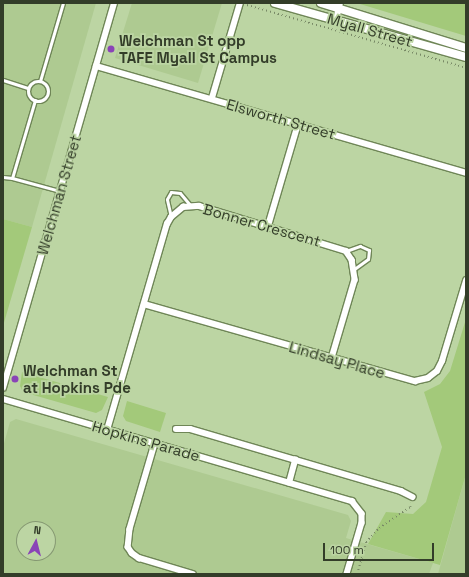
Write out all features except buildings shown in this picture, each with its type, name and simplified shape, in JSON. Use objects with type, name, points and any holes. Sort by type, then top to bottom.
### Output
[{"type":"street","name":"Welchman Street","points":[[3,388],[114,3]]},
{"type":"street","points":[[212,98],[240,3]]},
{"type":"street","name":"Myall Street","points":[[274,3],[466,57]]},
{"type":"street","name":"Myall Street","points":[[321,3],[339,6],[466,48]]},
{"type":"street","points":[[336,20],[339,6]]},
{"type":"street","name":"Elsworth Street","points":[[96,66],[212,98],[466,173]]},
{"type":"street","points":[[268,226],[298,124]]},
{"type":"street","name":"Bonner Crescent","points":[[171,217],[190,205],[268,226],[346,251]]},
{"type":"street","points":[[107,430],[171,217]]},
{"type":"street","points":[[332,358],[352,293],[354,269],[346,251]]},
{"type":"street","name":"Lindsay Place","points":[[144,304],[402,379],[415,381],[428,378],[437,371],[442,361],[466,282]]},
{"type":"street","name":"Hopkins Parade","points":[[3,400],[352,501],[362,514],[347,574]]},
{"type":"street","name":"Hopkins Parade","points":[[176,429],[190,429],[401,491],[413,497]]},
{"type":"street","points":[[156,444],[130,529],[128,547],[132,554],[140,558],[193,574]]},
{"type":"street","points":[[289,483],[295,460]]},
{"type":"lane","points":[[40,82],[63,3]]},
{"type":"lane","points":[[3,80],[28,88]]},
{"type":"lane","points":[[33,82],[40,82],[47,87],[47,93],[41,100],[35,100],[29,95],[28,88],[33,82]]},
{"type":"lane","points":[[12,178],[35,100]]},
{"type":"lane","points":[[3,177],[60,191]]},
{"type":"lane","points":[[171,217],[167,200],[171,192],[180,193],[190,205]]},
{"type":"lane","points":[[346,251],[360,246],[369,250],[368,259],[354,269]]},
{"type":"path","points":[[240,3],[466,68]]},
{"type":"path","points":[[357,574],[366,542],[379,528],[410,507],[413,497]]},
{"type":"shaded area","points":[[3,3],[96,3],[32,227],[3,219]]},
{"type":"shaded area","points":[[132,3],[222,3],[198,83],[115,58]]},
{"type":"shaded area","points":[[466,3],[466,36],[360,4]]},
{"type":"shaded area","points":[[3,219],[32,227],[3,326]]},
{"type":"shaded area","points":[[466,319],[466,474],[440,565],[368,544],[386,512],[413,514],[426,502],[442,447],[424,392],[440,384],[450,371]]},
{"type":"shaded area","points":[[22,372],[108,397],[102,410],[96,413],[23,392],[20,386]]},
{"type":"shaded area","points":[[127,401],[166,413],[160,432],[126,421],[123,416]]},
{"type":"shaded area","points":[[16,419],[348,515],[351,521],[346,538],[433,563],[429,574],[3,574],[3,447],[10,422]]},
{"type":"shaded area","points":[[466,474],[466,574],[438,574]]},
{"type":"place","name":"Welchman St opp TAFE Myall St Campus","points":[[111,49]]},
{"type":"place","name":"Welchman St at Hopkins Pde","points":[[15,379]]}]
